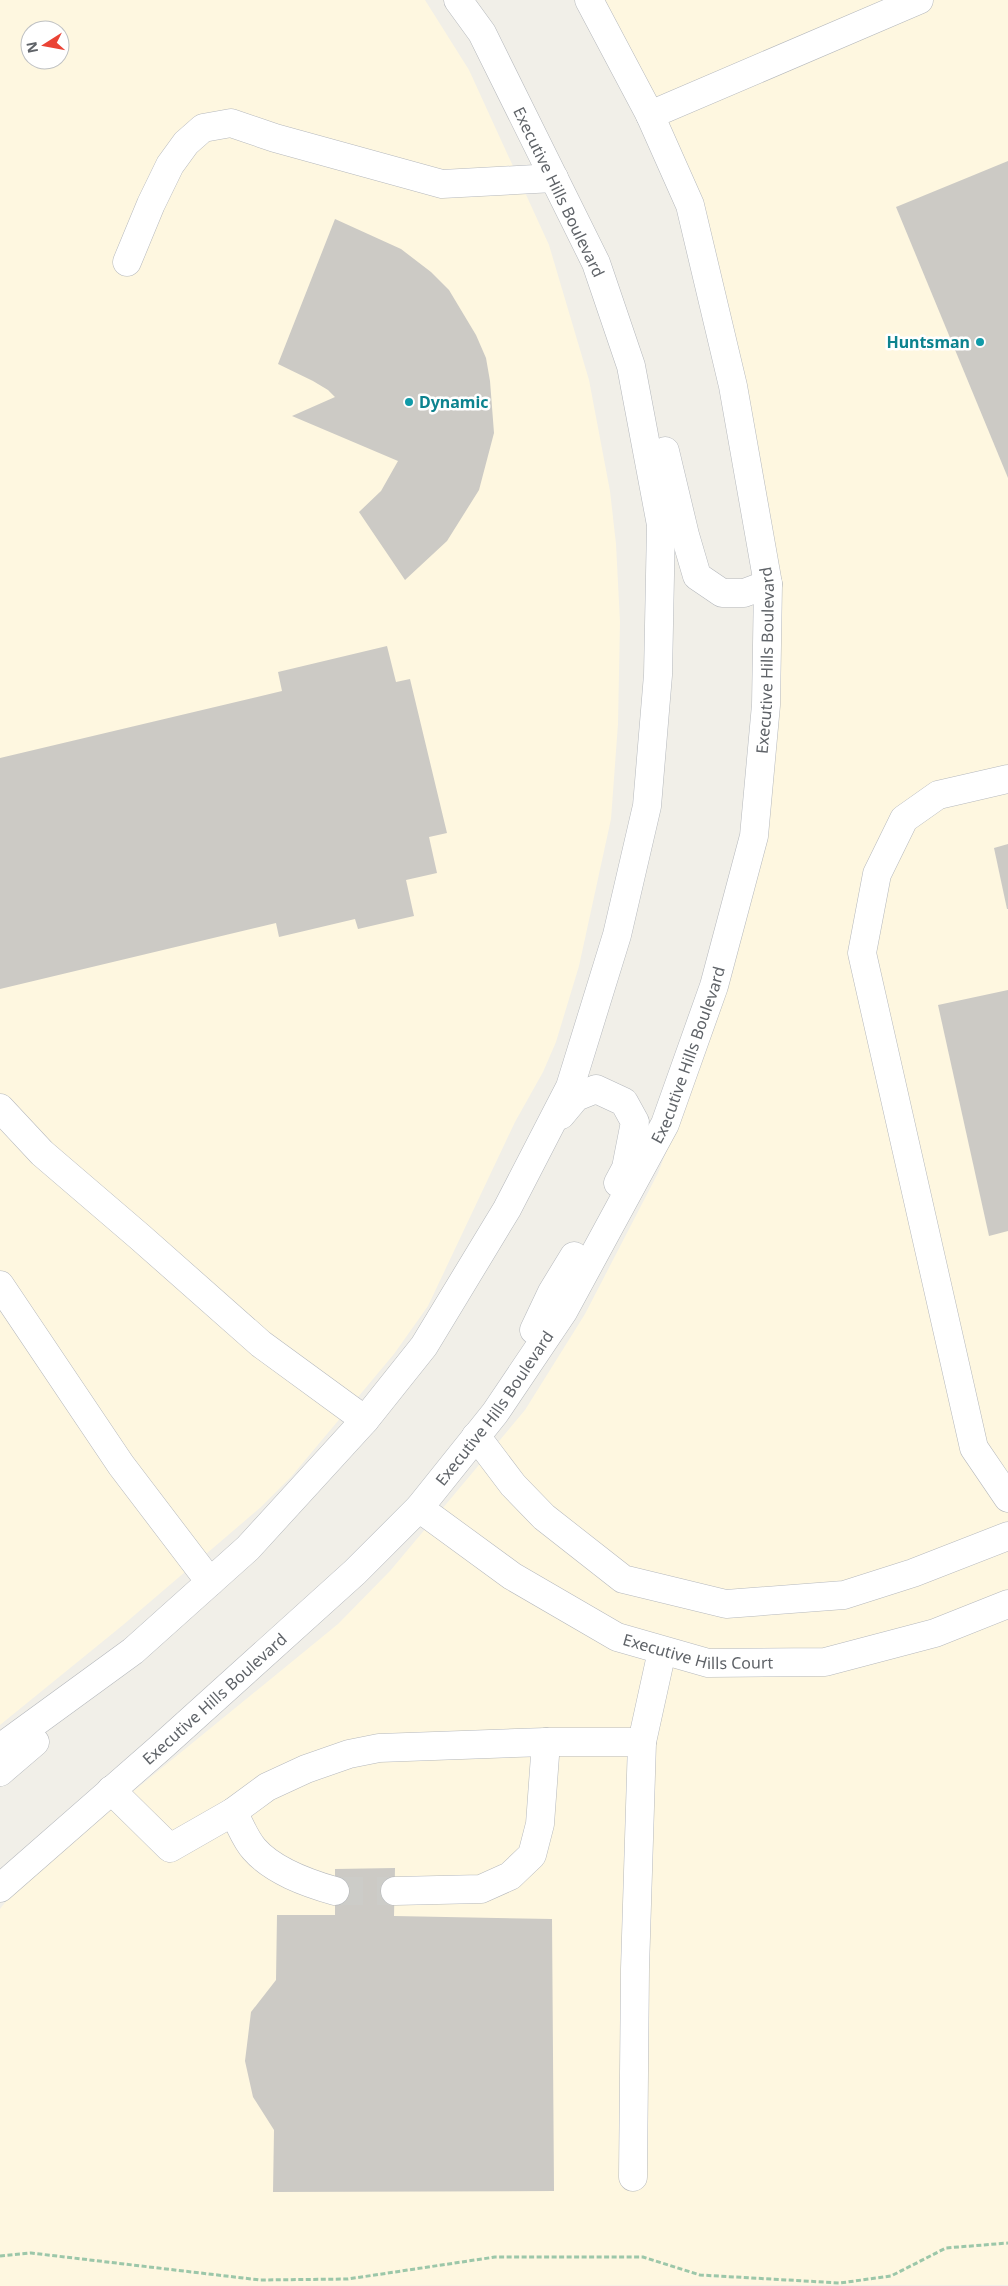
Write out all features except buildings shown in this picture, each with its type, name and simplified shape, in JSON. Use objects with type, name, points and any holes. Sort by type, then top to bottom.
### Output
[{"type":"street","name":"Executive Hills Boulevard","points":[[0,1748],[133,1651],[248,1548],[365,1420],[424,1346],[507,1209],[570,1087],[617,935],[647,806],[658,675],[662,525],[631,366],[596,263],[482,33],[458,0]]},
{"type":"street","name":"Executive Hills Boulevard","points":[[4,1873],[111,1790],[355,1572],[419,1508],[495,1413],[563,1312],[665,1124],[714,986],[754,836],[766,705],[768,584],[733,386],[690,205],[650,115],[588,0]]},
{"type":"street","points":[[650,115],[919,0]]},
{"type":"street","points":[[127,262],[151,204],[170,165],[186,142],[203,128],[222,124],[231,123],[275,138],[442,184],[554,178]]},
{"type":"street","points":[[631,366],[663,440],[685,535],[697,576],[722,593],[744,593],[768,584]]},
{"type":"street","points":[[1008,780],[938,795],[904,819],[877,874],[862,953],[974,1448],[1008,1498]]},
{"type":"street","points":[[495,1413],[552,1292],[602,1213],[626,1168],[635,1122],[624,1102],[596,1089],[576,1097],[546,1132]]},
{"type":"street","points":[[0,1108],[42,1153],[261,1344],[365,1420]]},
{"type":"street","points":[[0,1285],[121,1465],[210,1582]]},
{"type":"street","points":[[476,1436],[513,1485],[544,1517],[623,1578],[726,1604],[844,1595],[913,1573],[1008,1536]]},
{"type":"street","name":"Executive Hills Court","points":[[419,1508],[512,1576],[618,1637],[708,1663],[825,1662],[935,1632],[1008,1604]]},
{"type":"street","points":[[0,1772],[29,1748],[133,1651]]},
{"type":"street","points":[[632,2177],[635,1969],[642,1742],[662,1651]]},
{"type":"street","points":[[111,1790],[170,1848],[233,1812],[267,1787],[306,1769],[349,1754],[379,1748],[546,1742],[642,1742]]},
{"type":"street","points":[[394,1891],[481,1890],[510,1876],[532,1855],[540,1824],[546,1742]]},
{"type":"street","points":[[233,1812],[253,1848],[269,1864],[321,1887],[335,1891]]},
{"type":"path","points":[[0,2256],[31,2253],[260,2280],[348,2279],[494,2257],[643,2257],[700,2274],[840,2283],[891,2276],[946,2248],[1008,2243]]},
{"type":"shaded area","points":[[0,0],[425,0],[469,70],[549,245],[589,380],[610,491],[616,544],[620,622],[618,724],[611,819],[579,966],[556,1042],[543,1072],[515,1122],[428,1306],[394,1354],[291,1477],[261,1507],[123,1625],[0,1725]]},
{"type":"shaded area","points":[[599,0],[1008,0],[1008,2285],[0,2286],[0,1909],[13,1892],[70,1843],[338,1624],[390,1571],[525,1410],[585,1314],[658,1173],[709,1040],[772,685],[712,266]]},
{"type":"tunnel","points":[[335,1891],[395,1891]]},
{"type":"place","name":"Huntsman","points":[[980,342]]},
{"type":"place","name":"Dynamic","points":[[409,402]]}]
